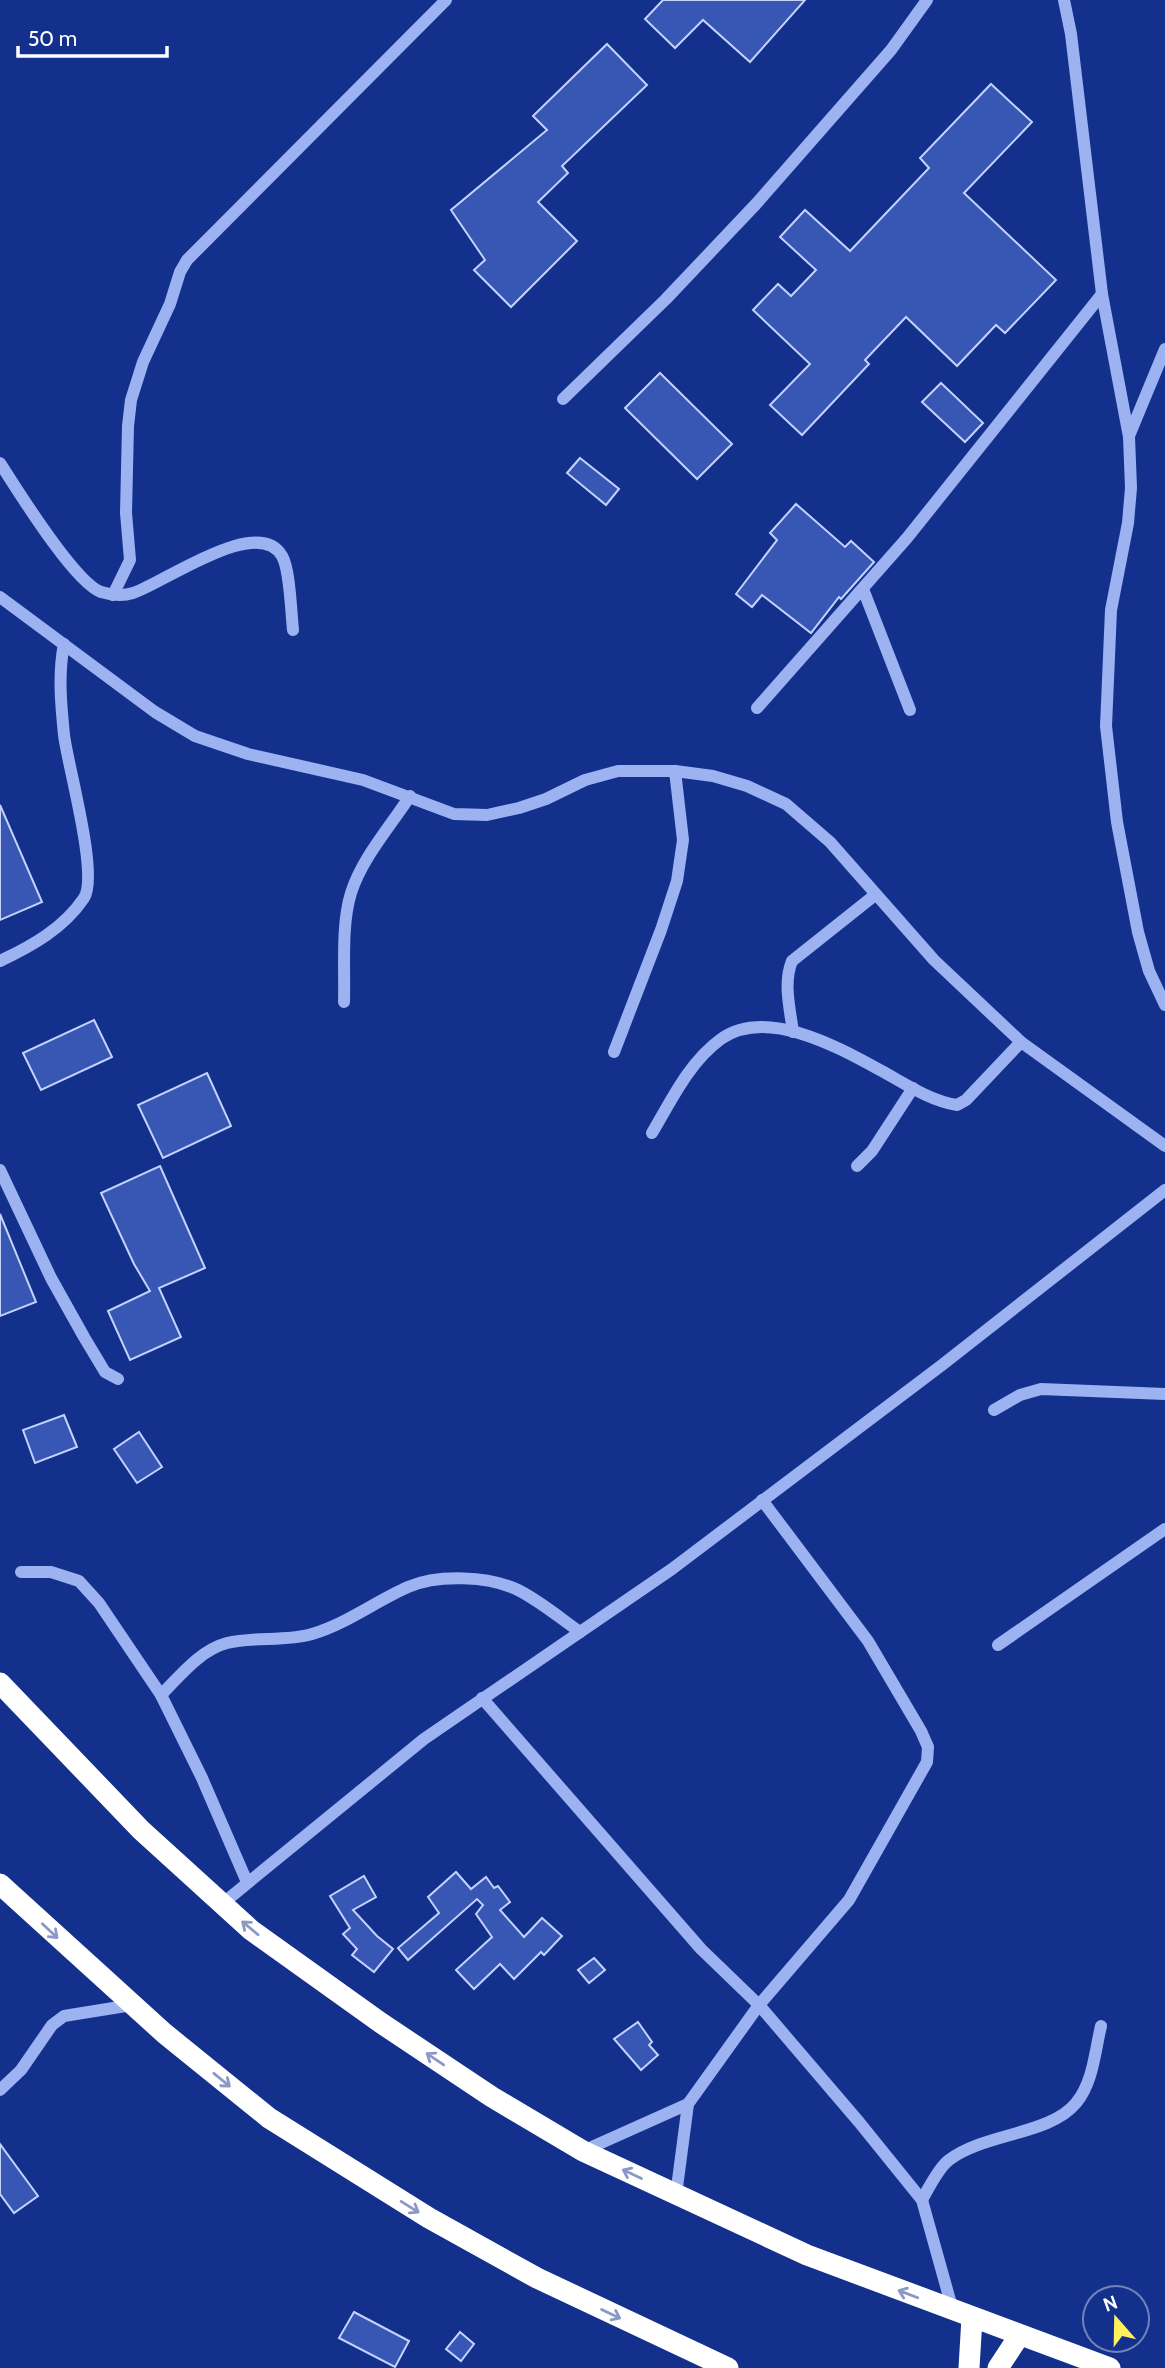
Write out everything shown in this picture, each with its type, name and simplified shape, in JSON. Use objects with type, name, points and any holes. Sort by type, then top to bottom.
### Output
[{"type":"highway","points":[[0,1683],[141,1830],[251,1930],[381,2023],[492,2097],[583,2151],[807,2255],[1110,2368]]},
{"type":"highway","points":[[0,1884],[132,2005],[270,2118],[429,2218],[537,2278],[728,2368]]},
{"type":"highway","points":[[962,2315],[969,2368]]},
{"type":"highway","points":[[998,2368],[1020,2336]]},
{"type":"street","points":[[113,595],[130,560],[127,513],[131,400],[143,362],[170,304],[180,272],[187,260],[446,0]]},
{"type":"street","points":[[563,399],[666,299],[756,204],[891,50],[928,0]]},
{"type":"street","points":[[1064,0],[1071,34],[1102,294],[1129,437],[1132,488],[1111,610],[1106,726],[1117,822],[1138,932],[1149,971],[1165,1005]]},
{"type":"street","points":[[757,708],[907,538],[1102,294]]},
{"type":"street","points":[[1129,437],[1165,349]]},
{"type":"street","points":[[0,463],[23,500],[85,582],[99,591],[113,595],[132,593],[219,552],[248,542],[261,541],[273,547],[282,555],[286,566],[293,630]]},
{"type":"street","points":[[863,589],[910,710]]},
{"type":"street","points":[[0,597],[155,712],[195,736],[248,754],[363,780],[454,814],[487,815],[519,808],[546,799],[585,780],[618,771],[675,771],[713,776],[747,786],[786,804],[830,842],[934,960],[1021,1042],[1165,1146]]},
{"type":"street","points":[[0,961],[34,944],[55,929],[86,896],[89,860],[64,737],[60,666],[64,644]]},
{"type":"street","points":[[614,1052],[677,881],[683,840],[675,771]]},
{"type":"street","points":[[344,1002],[346,925],[350,895],[360,870],[410,796]]},
{"type":"street","points":[[793,1032],[787,984],[787,973],[792,961],[875,895]]},
{"type":"street","points":[[652,1133],[683,1080],[700,1060],[721,1039],[742,1029],[763,1026],[793,1032],[836,1046],[913,1088],[957,1105],[966,1100],[1021,1042]]},
{"type":"street","points":[[857,1167],[872,1151],[913,1088]]},
{"type":"street","points":[[0,1170],[51,1278],[83,1337],[105,1372],[118,1379]]},
{"type":"street","points":[[222,1904],[424,1739],[672,1570],[942,1365],[1165,1190]]},
{"type":"street","points":[[994,1410],[1020,1395],[1041,1389],[1165,1394]]},
{"type":"street","points":[[676,2195],[688,2104],[759,2006],[849,1899],[927,1762],[928,1747],[921,1731],[868,1641],[762,1500]]},
{"type":"street","points":[[998,1645],[1165,1529]]},
{"type":"street","points":[[21,1572],[51,1572],[79,1581],[99,1603],[161,1695],[202,1778],[247,1882]]},
{"type":"street","points":[[161,1695],[211,1649],[228,1643],[291,1638],[313,1633],[411,1586],[438,1578],[495,1582],[517,1590],[580,1632]]},
{"type":"street","points":[[482,1698],[701,1949],[759,2006],[922,2200],[962,2315]]},
{"type":"street","points":[[0,2090],[22,2070],[52,2025],[64,2016],[132,2005]]},
{"type":"street","points":[[922,2200],[947,2160],[986,2141],[1037,2127],[1062,2116],[1077,2103],[1087,2085],[1101,2026]]},
{"type":"street","points":[[583,2151],[688,2104]]},
{"type":"building","points":[[663,0],[805,0],[750,62],[703,20],[675,48],[645,19]]},
{"type":"building","points":[[607,44],[647,85],[562,166],[568,173],[538,202],[577,241],[511,307],[474,270],[485,260],[451,210],[547,130],[533,116]]},
{"type":"building","points":[[991,84],[1032,122],[964,193],[1056,280],[1005,333],[996,325],[957,366],[906,317],[865,360],[869,364],[802,435],[770,405],[810,364],[753,310],[778,284],[791,296],[816,270],[780,237],[805,210],[850,251],[929,168],[920,158]]},
{"type":"building","points":[[660,373],[732,444],[697,479],[625,408]]},
{"type":"building","points":[[941,383],[983,423],[965,442],[922,402]]},
{"type":"building","points":[[580,458],[619,489],[606,505],[567,473]]},
{"type":"building","points":[[796,504],[845,547],[851,541],[874,562],[841,599],[839,597],[811,633],[762,595],[752,607],[736,594],[777,540],[770,533]]},
{"type":"building","points":[[0,805],[42,902],[0,920]]},
{"type":"building","points":[[94,1020],[112,1057],[41,1090],[23,1053]]},
{"type":"building","points":[[207,1073],[231,1126],[163,1158],[138,1105]]},
{"type":"building","points":[[160,1166],[205,1268],[159,1288],[181,1337],[130,1360],[108,1311],[150,1291],[134,1264],[101,1193]]},
{"type":"building","points":[[0,1214],[36,1302],[0,1316]]},
{"type":"building","points":[[64,1415],[77,1447],[35,1463],[23,1430]]},
{"type":"building","points":[[139,1432],[162,1467],[137,1483],[114,1449]]},
{"type":"building","points":[[456,1872],[471,1889],[486,1877],[494,1888],[498,1886],[510,1902],[500,1910],[524,1937],[542,1918],[562,1936],[544,1955],[541,1952],[514,1979],[500,1964],[474,1989],[456,1970],[492,1937],[476,1914],[483,1905],[477,1899],[408,1960],[398,1948],[439,1913],[428,1897]]},
{"type":"building","points":[[364,1876],[376,1897],[353,1910],[393,1949],[374,1972],[352,1955],[357,1949],[343,1934],[350,1928],[330,1896]]},
{"type":"building","points":[[594,1958],[605,1970],[589,1983],[578,1970]]},
{"type":"building","points":[[638,2022],[652,2042],[649,2045],[658,2055],[641,2070],[614,2039]]},
{"type":"building","points":[[0,2144],[38,2196],[14,2213],[0,2194]]},
{"type":"building","points":[[354,2312],[409,2341],[395,2367],[339,2338]]},
{"type":"building","points":[[460,2332],[474,2344],[461,2361],[446,2349]]}]
